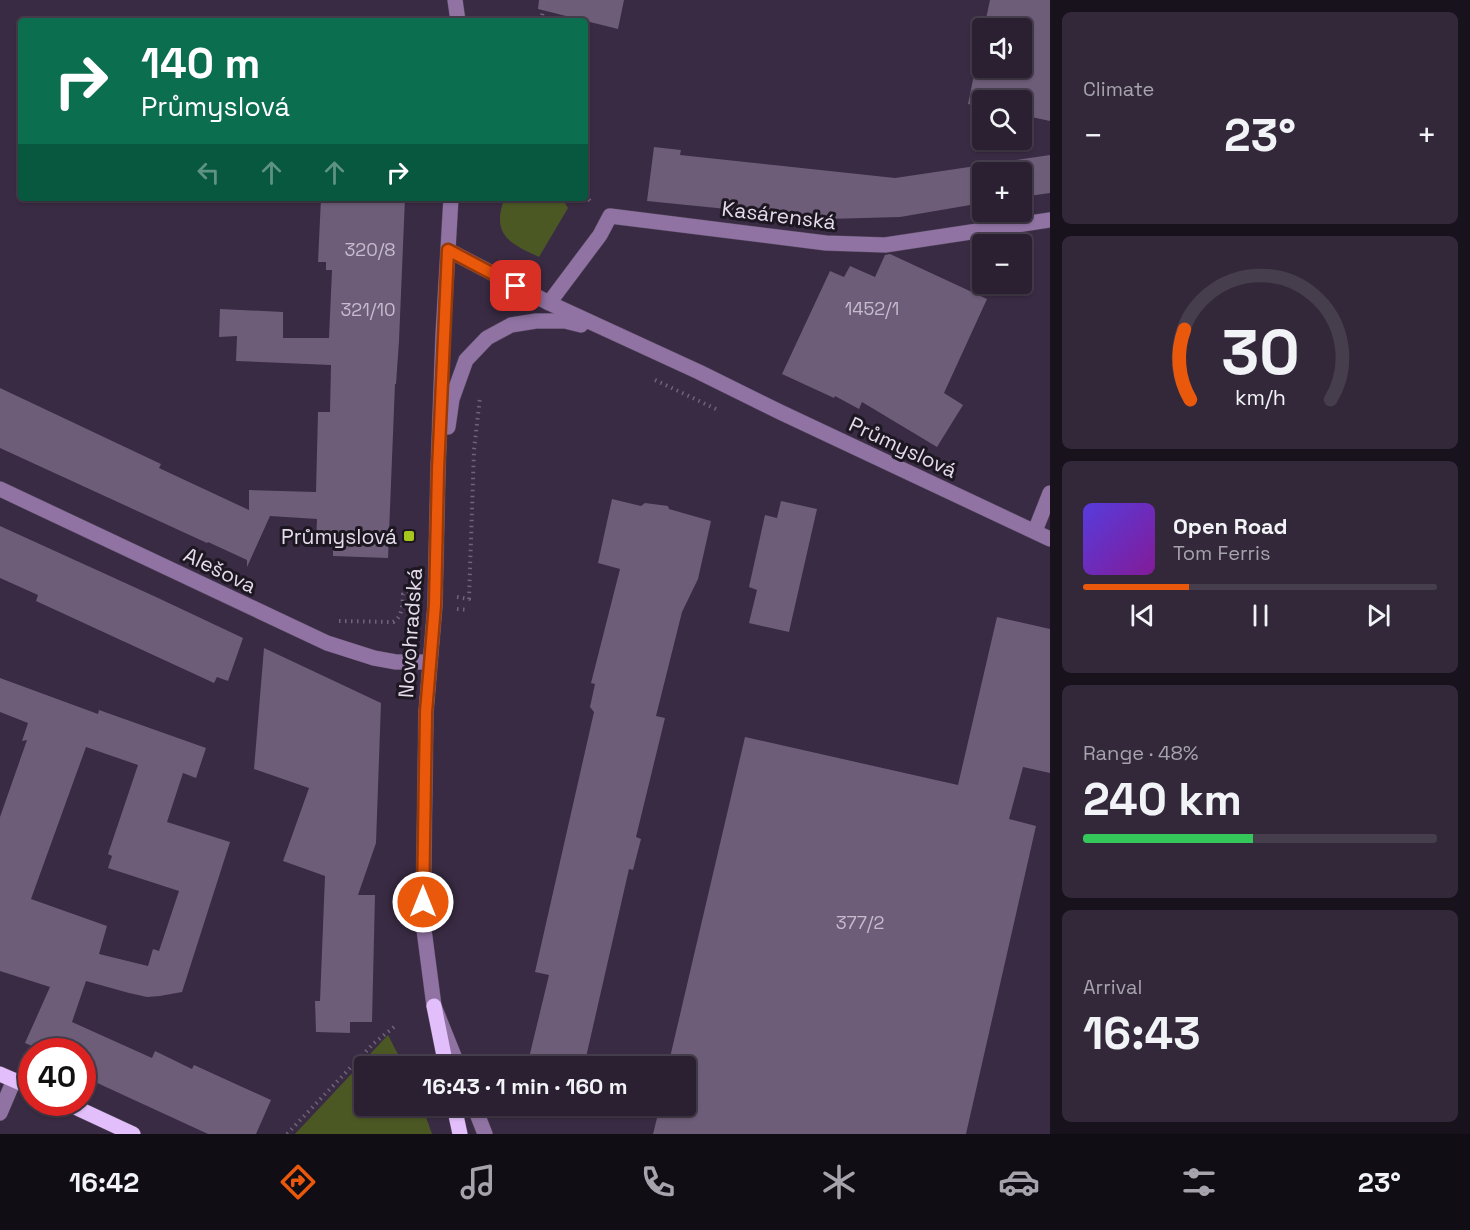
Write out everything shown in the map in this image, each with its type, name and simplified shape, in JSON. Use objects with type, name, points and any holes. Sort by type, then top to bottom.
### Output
[{"type":"main road","points":[[434,1006],[444,1056]]},
{"type":"main road","points":[[0,1074],[18,1081]]},
{"type":"main road","points":[[95,1116],[134,1134]]},
{"type":"main road","points":[[456,1116],[460,1134]]},
{"type":"street","points":[[455,0],[458,18]]},
{"type":"street","name":"Novohradská","points":[[451,201],[438,470],[435,605],[426,712],[423,921],[434,1006],[454,1056]]},
{"type":"street","name":"Kasárenská","points":[[549,303],[600,235],[610,216],[826,243],[885,245],[1050,220]]},
{"type":"street","name":"Průmyslová","points":[[448,250],[549,303],[1050,539]]},
{"type":"street","points":[[438,470],[446,444],[452,399],[466,360],[487,338],[511,325],[536,321],[565,321],[607,330]]},
{"type":"street","name":"Alešova","points":[[0,489],[327,644],[396,662],[430,662]]},
{"type":"street","points":[[1035,531],[1050,493]]},
{"type":"street","points":[[0,1113],[15,1080]]},
{"type":"street","points":[[478,1116],[485,1134]]},
{"type":"path","points":[[542,18],[545,0]]},
{"type":"path","points":[[646,376],[718,410]]},
{"type":"path","points":[[469,599],[474,450],[479,398],[482,390]]},
{"type":"path","points":[[303,633],[313,624],[324,622],[359,620],[393,622],[398,620],[403,594],[414,593]]},
{"type":"path","points":[[287,1134],[373,1044],[394,1027]]},
{"type":"green space","points":[[503,201],[564,201],[568,208],[539,257],[518,247],[507,238],[501,226]]},
{"type":"green space","points":[[388,1035],[399,1056],[368,1056]]},
{"type":"green space","points":[[354,1071],[354,1116],[426,1116],[432,1134],[295,1134]]},
{"type":"building","points":[[539,0],[624,0],[618,29],[588,22],[588,18],[574,18],[538,9]]},
{"type":"building","points":[[990,0],[1050,0],[1050,121],[1032,117],[1032,90],[972,90],[972,105],[968,104],[973,78],[1032,78],[1032,18],[986,18]]},
{"type":"building","points":[[654,147],[681,150],[680,155],[895,178],[972,167],[972,205],[900,217],[827,219],[647,201]]},
{"type":"building","points":[[1050,155],[1050,193],[1032,196],[1032,162],[1003,162]]},
{"type":"building","points":[[321,201],[405,201],[388,558],[333,556],[333,542],[316,542],[317,519],[270,516],[247,567],[247,560],[0,448],[0,388],[161,464],[159,468],[249,510],[249,490],[316,492],[318,412],[330,412],[331,365],[236,361],[237,336],[219,337],[220,309],[283,312],[283,338],[329,338],[332,270],[326,270],[326,262],[318,262]]},
{"type":"building","points":[[890,254],[987,299],[944,393],[963,405],[937,447],[862,402],[859,409],[835,396],[834,398],[782,374],[830,271],[844,277],[850,266],[875,277],[885,255]]},
{"type":"building","points":[[612,499],[641,506],[645,503],[668,506],[669,509],[711,521],[698,579],[682,612],[656,716],[665,718],[636,837],[641,839],[633,870],[629,869],[586,1056],[529,1056],[549,975],[535,972],[594,712],[590,707],[595,684],[591,683],[620,569],[598,563]]},
{"type":"building","points":[[781,501],[817,509],[789,632],[749,623],[757,590],[749,587],[765,515],[777,518]]},
{"type":"building","points":[[0,526],[243,638],[228,681],[217,677],[214,683],[36,601],[38,595],[0,578]]},
{"type":"building","points":[[997,617],[1050,629],[1050,773],[1023,767],[1009,819],[1036,826],[966,1134],[653,1134],[658,1116],[696,1116],[696,1056],[670,1056],[745,737],[958,785]]},
{"type":"building","points":[[264,648],[381,703],[376,843],[358,895],[375,895],[372,1022],[350,1022],[350,1033],[316,1032],[315,1001],[320,1001],[325,876],[283,861],[309,788],[254,769]]},
{"type":"building","points":[[0,678],[98,714],[99,710],[206,748],[196,778],[183,773],[167,822],[230,842],[182,992],[147,997],[86,981],[72,1022],[152,1058],[155,1051],[192,1069],[194,1065],[271,1100],[256,1134],[208,1134],[96,1082],[96,1038],[27,1038],[50,987],[0,971],[0,817],[27,740],[22,741],[28,723],[0,712]],"holes":[[[86,747],[138,765],[108,854],[112,856],[108,868],[179,891],[159,951],[153,949],[148,966],[99,954],[107,926],[31,899]]]},
{"type":"place","name":"Průmyslová","points":[[409,536]]},
{"type":"route","points":[[423,902],[426,712],[435,605],[438,470],[448,250],[516,286]]}]
